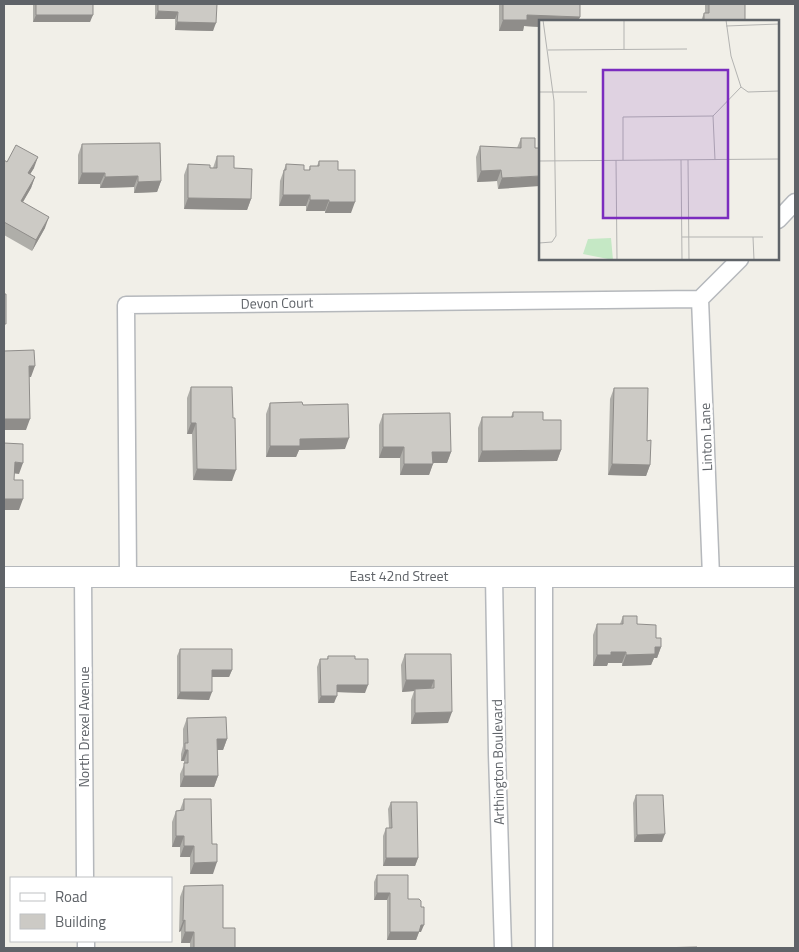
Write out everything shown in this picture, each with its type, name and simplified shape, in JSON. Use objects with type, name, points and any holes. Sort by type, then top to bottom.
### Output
[{"type":"street","points":[[779,219],[795,202]]},
{"type":"street","points":[[700,298],[739,260]]},
{"type":"street","name":"Linton Lane","points":[[700,298],[712,576]]},
{"type":"street","name":"Devon Court","points":[[128,577],[126,305],[700,298]]},
{"type":"street","name":"North Drexel Avenue","points":[[83,576],[85,877]]},
{"type":"street","name":"Arthington Boulevard","points":[[494,576],[502,948]]},
{"type":"street","points":[[544,576],[544,948]]},
{"type":"street","name":"East 42nd Street","points":[[4,577],[795,577]]},
{"type":"building","points":[[36,4],[93,4],[93,15],[36,15]]},
{"type":"building","points":[[158,4],[217,4],[216,23],[177,22],[178,12],[158,11]]},
{"type":"building","points":[[503,4],[580,4],[580,17],[527,15],[527,20],[503,20]]},
{"type":"building","points":[[709,4],[745,4],[745,20],[704,20],[704,13],[709,13]]},
{"type":"building","points":[[521,138],[535,138],[535,148],[539,148],[539,176],[502,178],[501,170],[481,171],[480,146],[521,148]]},
{"type":"building","points":[[160,143],[161,181],[138,182],[138,176],[105,177],[105,173],[82,173],[82,144]]},
{"type":"building","points":[[16,145],[38,157],[28,173],[35,177],[21,201],[49,217],[36,240],[4,222],[4,160],[7,162]]},
{"type":"building","points":[[217,156],[234,156],[234,168],[252,169],[251,199],[188,198],[188,164],[210,165],[210,168],[217,168]]},
{"type":"building","points":[[319,161],[338,161],[338,170],[355,170],[355,202],[310,200],[310,195],[283,195],[286,164],[304,165],[304,170],[310,170],[310,166],[319,166]]},
{"type":"building","points":[[4,294],[6,294],[6,324],[4,324]]},
{"type":"building","points":[[34,350],[35,366],[29,366],[30,419],[4,419],[4,351]]},
{"type":"building","points":[[191,387],[232,387],[233,418],[235,418],[236,470],[197,469],[196,423],[191,423]]},
{"type":"building","points":[[614,388],[648,388],[647,441],[651,440],[650,465],[612,464]]},
{"type":"building","points":[[302,402],[303,405],[348,404],[349,438],[300,439],[300,446],[270,446],[270,403]]},
{"type":"building","points":[[513,412],[543,412],[543,420],[561,420],[561,450],[482,451],[482,417],[513,417]]},
{"type":"building","points":[[450,413],[451,452],[432,452],[433,464],[404,464],[404,447],[383,447],[383,414]]},
{"type":"building","points":[[4,443],[23,444],[23,463],[15,462],[14,480],[23,480],[23,499],[4,499]]},
{"type":"building","points":[[623,616],[637,616],[637,624],[656,625],[656,638],[661,638],[661,647],[655,647],[655,654],[626,655],[626,652],[611,652],[611,655],[597,655],[597,624],[623,624]]},
{"type":"building","points":[[180,649],[232,649],[232,670],[212,670],[212,692],[180,692]]},
{"type":"building","points":[[405,654],[451,654],[452,712],[415,713],[415,689],[434,688],[434,680],[406,680]]},
{"type":"building","points":[[328,656],[355,656],[355,659],[368,659],[368,685],[337,685],[337,696],[321,696],[320,659],[328,659]]},
{"type":"building","points":[[226,717],[227,739],[217,739],[218,776],[184,776],[184,763],[188,763],[188,750],[185,750],[185,743],[188,743],[187,718]]},
{"type":"building","points":[[636,795],[663,795],[665,834],[637,835]]},
{"type":"building","points":[[184,799],[211,799],[212,844],[217,844],[217,862],[194,863],[194,846],[184,846],[184,836],[176,836],[176,811],[184,810]]},
{"type":"building","points":[[391,802],[417,802],[418,858],[386,858],[386,828],[392,828]]},
{"type":"building","points":[[377,875],[408,875],[408,899],[419,899],[421,907],[424,907],[424,925],[421,925],[419,932],[390,932],[390,893],[377,893]]},
{"type":"building","points":[[223,885],[223,928],[235,928],[235,948],[194,948],[194,932],[185,932],[185,920],[183,921],[184,886]]},
{"type":"building","points":[[697,947],[697,948],[656,948]]}]
